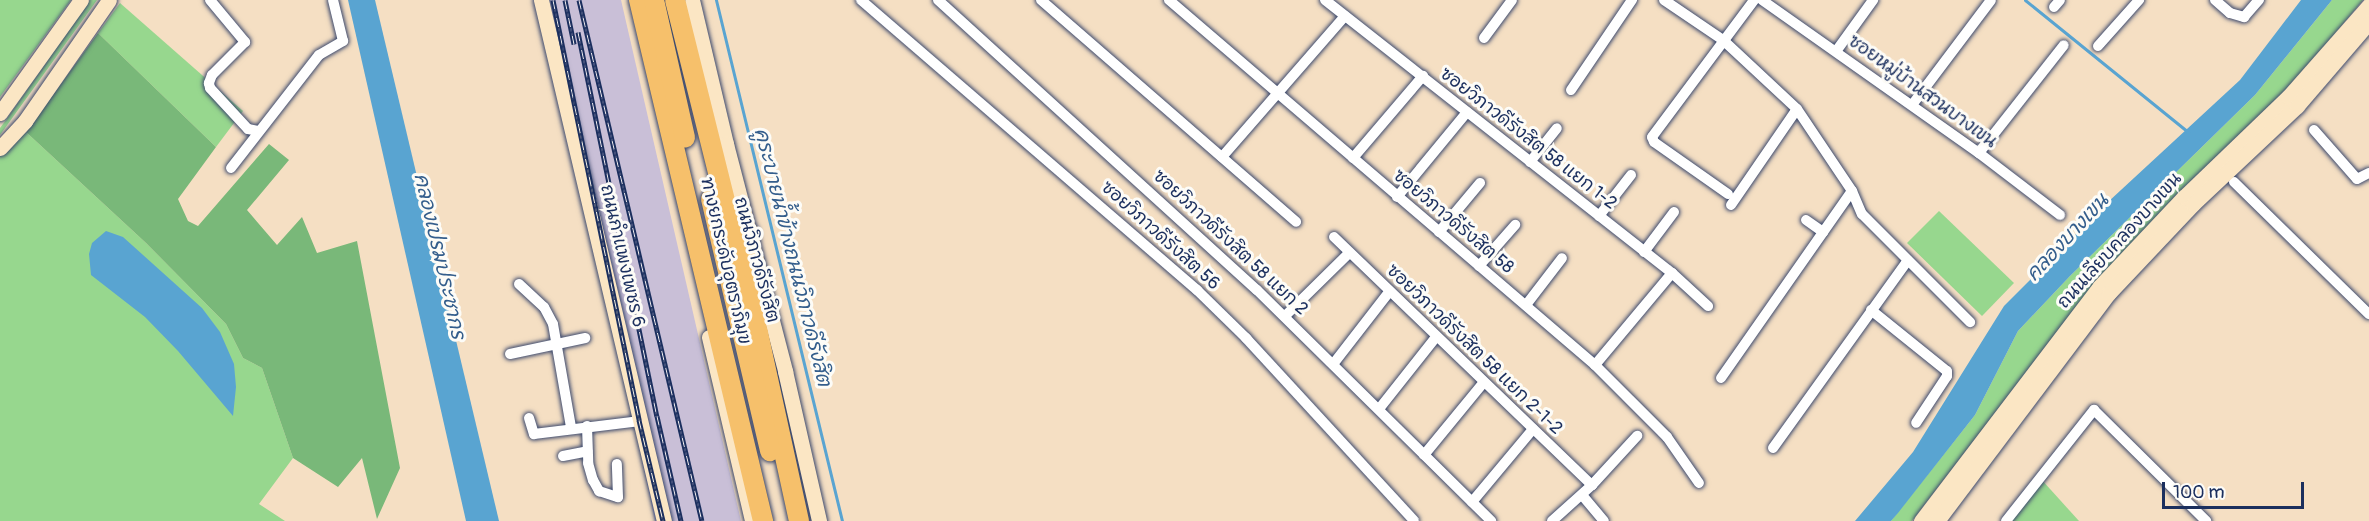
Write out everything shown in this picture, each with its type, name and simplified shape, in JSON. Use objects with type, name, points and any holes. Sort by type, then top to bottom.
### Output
[{"type":"highway","points":[[639,0],[763,521]]},
{"type":"highway","name":"ทางยกระดับอุตราภิมุข","points":[[654,0],[773,521]]},
{"type":"highway","name":"ทางยกระดับอุตราภิมุข","points":[[667,0],[787,521]]},
{"type":"highway","name":"ถนนวิภาวดีรังสิต","points":[[675,0],[758,333],[799,521]]},
{"type":"highway","points":[[749,233],[758,333]]},
{"type":"highway","points":[[691,257],[719,341]]},
{"type":"main road","points":[[1,111],[81,0]]},
{"type":"main road","points":[[0,148],[25,121],[109,0]]},
{"type":"main road","name":"ถนนกำแพงเพชร 6","points":[[541,0],[664,521]]},
{"type":"main road","points":[[629,0],[752,521]]},
{"type":"main road","name":"ถนนวิภาวดีรังสิต","points":[[692,0],[785,371],[819,521]]},
{"type":"main road","name":"ถนนเลียบคลองบางเขน","points":[[1937,521],[2144,248],[2288,97],[2369,4]]},
{"type":"main road","name":"ถนนเลียบคลองบางเขน","points":[[1921,521],[2100,286],[2193,204],[2297,106],[2369,22]]},
{"type":"street","points":[[210,0],[245,42],[212,75],[209,82],[210,88],[248,129],[258,131]]},
{"type":"street","points":[[231,168],[258,131],[266,127],[319,56],[343,40],[333,0]]},
{"type":"street","name":"ซอยวิภาวดีรังสิต 56","points":[[861,0],[1197,290],[1246,338],[1414,521]]},
{"type":"street","name":"ซอยวิภาวดีรังสิต 58 แยก 2","points":[[938,0],[1285,316],[1491,521]]},
{"type":"street","points":[[1041,0],[1296,222]]},
{"type":"street","name":"ซอยวิภาวดีรังสิต 58","points":[[1169,0],[1595,365],[1667,437],[1699,483]]},
{"type":"street","name":"ซอยวิภาวดีรังสิต 58 แยก 1-2","points":[[1324,0],[1672,273],[1708,306]]},
{"type":"street","points":[[1484,38],[1512,0]]},
{"type":"street","points":[[1571,90],[1632,0]]},
{"type":"street","points":[[1664,0],[1723,40],[1797,109],[1852,191],[1862,214],[1970,322]]},
{"type":"street","points":[[1754,0],[1652,137],[1654,142],[1730,199],[1797,109]]},
{"type":"street","name":"ซอยหมู่บ้านสวนบางเขน","points":[[1762,0],[1837,50],[2060,215]]},
{"type":"street","points":[[1837,50],[1873,0]]},
{"type":"street","points":[[1912,105],[1991,0]]},
{"type":"street","points":[[2098,46],[2139,0]]},
{"type":"street","points":[[2215,0],[2230,13],[2244,17],[2259,0]]},
{"type":"street","points":[[1222,158],[1345,16]]},
{"type":"street","points":[[1978,153],[2064,45]]},
{"type":"street","points":[[1353,158],[1423,76]]},
{"type":"street","points":[[1397,196],[1467,112]]},
{"type":"street","points":[[1530,162],[1557,128]]},
{"type":"street","points":[[2314,130],[2357,179],[2369,173]]},
{"type":"street","points":[[1599,216],[1631,175]]},
{"type":"street","points":[[2234,182],[2369,314]]},
{"type":"street","points":[[1439,232],[1480,183]]},
{"type":"street","points":[[1721,378],[1852,191]]},
{"type":"street","points":[[1644,252],[1674,212]]},
{"type":"street","points":[[1806,220],[1823,232]]},
{"type":"street","points":[[1479,266],[1515,225]]},
{"type":"street","name":"ซอยวิภาวดีรังสิต 58 แยก 2-1-2","points":[[1334,237],[1592,485]]},
{"type":"street","points":[[1285,316],[1349,253]]},
{"type":"street","points":[[1526,305],[1562,258]]},
{"type":"street","points":[[1773,448],[1908,260]]},
{"type":"street","points":[[1595,365],[1672,273]]},
{"type":"street","points":[[519,284],[543,307],[553,324],[571,427]]},
{"type":"street","points":[[1334,363],[1389,292]]},
{"type":"street","points":[[1871,310],[1947,371],[1947,376],[1916,423]]},
{"type":"street","points":[[1379,409],[1436,337]]},
{"type":"street","points":[[510,354],[585,338]]},
{"type":"street","points":[[1424,455],[1484,382]]},
{"type":"street","points":[[2006,521],[2094,410],[2206,521]]},
{"type":"street","points":[[530,418],[534,434],[571,427],[640,421]]},
{"type":"street","points":[[586,426],[592,480],[599,491],[618,497],[617,464]]},
{"type":"street","points":[[1472,502],[1533,429]]},
{"type":"street","points":[[1552,521],[1592,485],[1637,436]]},
{"type":"street","points":[[563,456],[588,451]]},
{"type":"street","points":[[1582,495],[1604,521]]},
{"type":"shaded area","points":[[544,0],[621,0],[741,521],[655,521]]},
{"type":"green space","points":[[0,0],[71,0],[0,97]]},
{"type":"green space","points":[[90,0],[97,0],[0,135],[0,128]]},
{"type":"green space","points":[[2332,0],[2363,0],[2286,92],[2096,282],[1912,521],[1891,521],[1975,415],[2018,331],[2070,276],[2255,95]]},
{"type":"green space","points":[[120,3],[243,111],[216,147],[98,33]]},
{"type":"green space","points":[[98,33],[216,147],[178,199],[188,221],[198,226],[269,144],[289,160],[247,210],[277,245],[302,217],[317,253],[357,241],[400,468],[377,519],[362,458],[338,487],[293,458],[262,368],[243,358],[226,324],[146,243],[26,132]]},
{"type":"green space","points":[[26,132],[146,243],[226,324],[243,358],[262,368],[293,458],[259,504],[285,521],[0,521],[0,150]]},
{"type":"green space","points":[[1939,211],[2014,283],[1982,316],[1907,243]]},
{"type":"green space","points":[[2041,479],[2079,521],[2007,521]]},
{"type":"water","points":[[348,0],[375,0],[499,521],[466,521]]},
{"type":"water","points":[[2301,0],[2332,0],[2255,95],[2070,276],[2018,331],[1975,415],[1891,521],[1855,521],[1913,452],[2004,306],[2108,202],[2240,80]]},
{"type":"water","points":[[106,231],[123,237],[202,308],[220,332],[234,364],[236,387],[233,416],[178,351],[145,317],[91,275],[89,254],[92,243]]},
{"type":"waterway","name":"คูระบายน้ำข้างถนนวิภาวดีรังสิต","points":[[716,0],[842,521]]},
{"type":"waterway","points":[[2025,0],[2189,133]]},
{"type":"railway","points":[[553,0],[639,420],[663,521]]},
{"type":"railway","points":[[565,0],[574,44]]},
{"type":"railway","points":[[579,0],[702,521]]},
{"type":"railway","points":[[578,32],[657,416],[681,521]]},
{"type":"water label","name":"คลองบางเขน","points":[[2067,237]]},
{"type":"water label","name":"คลองเปรมประชากร","points":[[440,256]]}]
